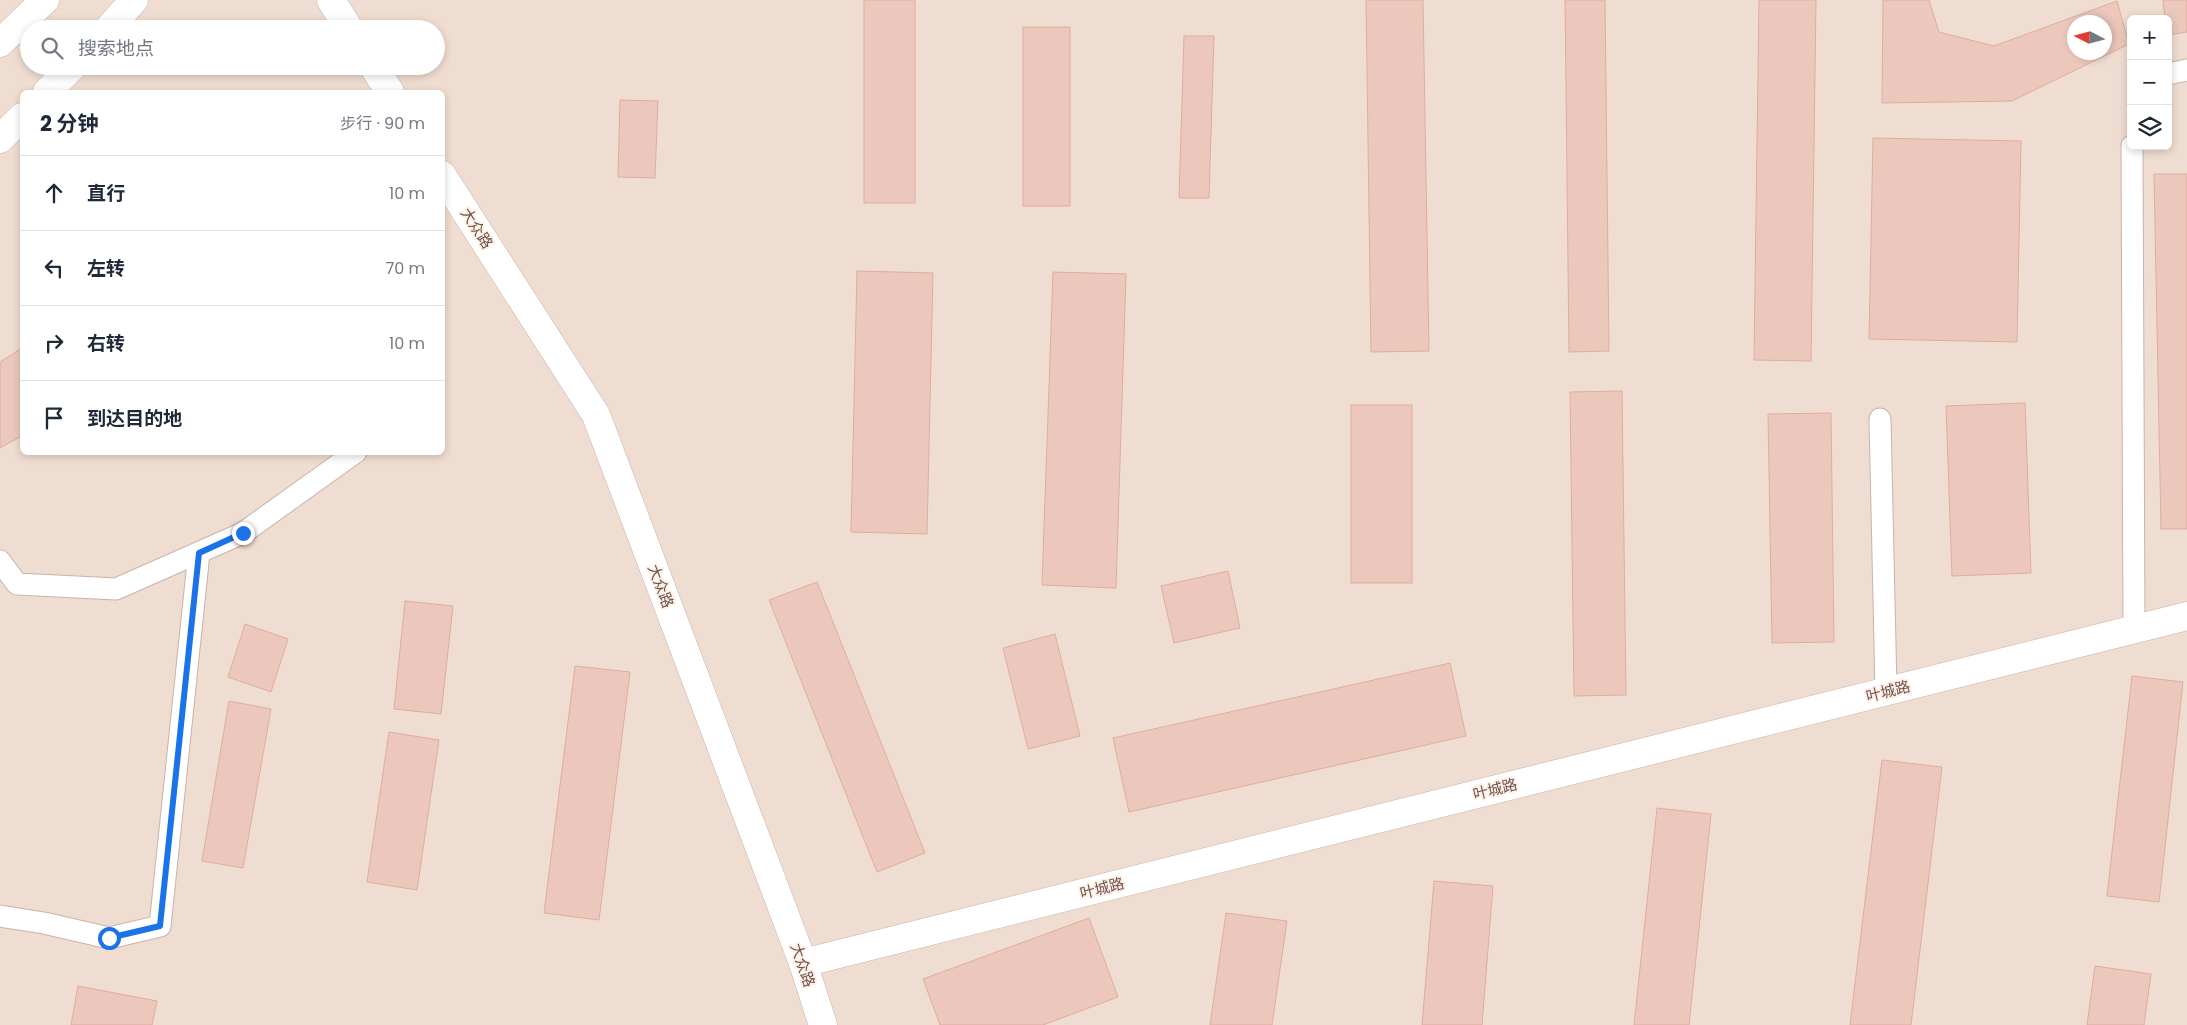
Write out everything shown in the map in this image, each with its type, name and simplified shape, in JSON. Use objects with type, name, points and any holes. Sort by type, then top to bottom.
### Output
[{"type":"street","points":[[24,20],[45,0]]},
{"type":"street","points":[[116,20],[134,0]]},
{"type":"street","points":[[331,0],[343,20]]},
{"type":"street","points":[[0,43],[20,24]]},
{"type":"street","points":[[49,90],[64,75]]},
{"type":"street","points":[[379,75],[389,90]]},
{"type":"street","points":[[0,139],[20,119]]},
{"type":"street","name":"大众路","points":[[445,180],[596,415],[803,963],[823,1025]]},
{"type":"street","name":"叶城路","points":[[803,963],[2187,616]]},
{"type":"lane","points":[[2172,73],[2187,70]]},
{"type":"lane","points":[[2132,150],[2134,629]]},
{"type":"lane","points":[[1880,419],[1886,691]]},
{"type":"lane","points":[[0,561],[17,584],[116,590],[243,533],[352,455]]},
{"type":"lane","points":[[0,916],[44,923],[109,938],[160,926],[199,553]]},
{"type":"shaded area","points":[[0,0],[2187,0],[2187,1025],[0,1025]]},
{"type":"building","points":[[864,0],[915,0],[915,203],[864,203]]},
{"type":"building","points":[[1366,0],[1423,0],[1429,351],[1371,352]]},
{"type":"building","points":[[1565,0],[1605,0],[1609,351],[1569,352]]},
{"type":"building","points":[[1759,0],[1816,0],[1811,361],[1754,360]]},
{"type":"building","points":[[1883,0],[1929,0],[1939,32],[1994,46],[2067,19],[2067,60],[2096,60],[2012,101],[1882,103]]},
{"type":"building","points":[[2163,0],[2187,0],[2187,32],[2172,34],[2172,15],[2165,15]]},
{"type":"building","points":[[2117,1],[2127,37],[2127,45],[2112,52],[2112,15],[2079,15]]},
{"type":"building","points":[[1023,27],[1070,27],[1070,206],[1023,206]]},
{"type":"building","points":[[1184,36],[1214,36],[1209,198],[1179,198]]},
{"type":"building","points":[[620,100],[658,101],[655,178],[618,177]]},
{"type":"building","points":[[1873,138],[2021,141],[2017,342],[1869,339]]},
{"type":"building","points":[[2154,174],[2187,174],[2187,529],[2161,529]]},
{"type":"building","points":[[857,271],[933,273],[927,534],[851,532]]},
{"type":"building","points":[[1053,272],[1126,274],[1116,588],[1042,585]]},
{"type":"building","points":[[20,349],[20,437],[0,448],[0,362]]},
{"type":"building","points":[[1622,391],[1626,695],[1574,696],[1570,392]]},
{"type":"building","points":[[2025,403],[2031,573],[1952,576],[1946,406]]},
{"type":"building","points":[[1351,405],[1412,405],[1412,583],[1351,583]]},
{"type":"building","points":[[1831,413],[1834,642],[1772,643],[1768,414]]},
{"type":"building","points":[[1228,571],[1240,628],[1174,643],[1161,586]]},
{"type":"building","points":[[817,582],[925,853],[877,872],[769,600]]},
{"type":"building","points":[[405,601],[453,606],[441,714],[394,709]]},
{"type":"building","points":[[245,624],[288,639],[271,692],[228,677]]},
{"type":"building","points":[[1055,634],[1080,736],[1028,749],[1003,648]]},
{"type":"building","points":[[1450,663],[1466,736],[1129,812],[1113,738]]},
{"type":"building","points":[[575,666],[630,672],[599,920],[544,913]]},
{"type":"building","points":[[2132,676],[2183,682],[2159,902],[2107,896]]},
{"type":"building","points":[[229,701],[271,709],[243,868],[202,861]]},
{"type":"building","points":[[389,732],[439,740],[417,890],[367,882]]},
{"type":"building","points":[[1882,760],[1942,767],[1911,1025],[1850,1025]]},
{"type":"building","points":[[1657,808],[1711,814],[1689,1025],[1634,1025]]},
{"type":"building","points":[[1434,881],[1493,886],[1482,1025],[1422,1025]]},
{"type":"building","points":[[1226,913],[1287,921],[1272,1025],[1210,1025]]},
{"type":"building","points":[[1089,918],[1118,997],[1043,1025],[940,1025],[923,979]]},
{"type":"building","points":[[2095,966],[2151,974],[2144,1025],[2087,1025]]},
{"type":"building","points":[[78,986],[157,1001],[152,1025],[71,1025]]},
{"type":"route","points":[[109,938],[160,926],[199,553],[243,533]]}]
